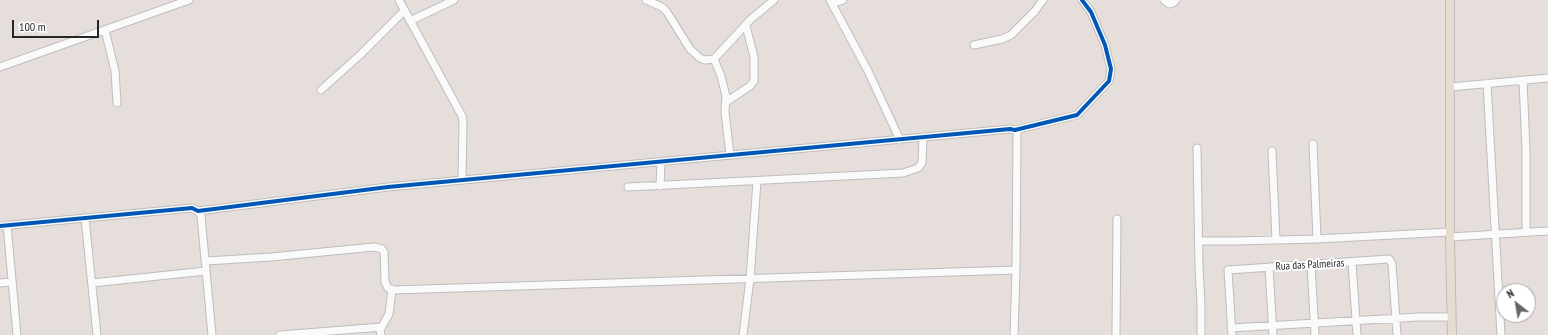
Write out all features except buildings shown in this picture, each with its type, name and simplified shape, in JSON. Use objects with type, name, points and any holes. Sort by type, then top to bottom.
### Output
[{"type":"main road","points":[[1450,0],[1450,234],[1452,335]]},
{"type":"street","points":[[0,67],[189,0]]},
{"type":"street","points":[[399,0],[462,116],[462,180]]},
{"type":"street","points":[[410,21],[454,0]]},
{"type":"street","points":[[646,0],[662,7],[667,12],[690,49],[700,58],[705,60],[714,59],[751,19],[774,0]]},
{"type":"street","points":[[843,0],[831,1],[868,71],[900,140]]},
{"type":"street","points":[[974,45],[1002,39],[1011,35],[1035,11],[1043,0]]},
{"type":"street","points":[[198,211],[341,192],[462,180],[1010,129],[1015,130],[1077,115],[1109,81],[1111,69],[1105,45],[1091,12],[1082,0]]},
{"type":"street","points":[[1164,0],[1169,4],[1176,0]]},
{"type":"street","points":[[320,90],[360,55],[404,11]]},
{"type":"street","points":[[726,102],[750,86],[754,81],[754,57],[746,26]]},
{"type":"street","points":[[105,30],[115,71],[117,103]]},
{"type":"street","points":[[714,59],[725,89],[725,112],[730,155]]},
{"type":"street","points":[[1450,87],[1548,78]]},
{"type":"street","points":[[1523,81],[1526,149],[1526,232]]},
{"type":"street","points":[[1487,83],[1501,335]]},
{"type":"street","points":[[1014,335],[1017,133],[1015,130]]},
{"type":"street","points":[[628,187],[903,173],[916,169],[922,163],[923,138]]},
{"type":"street","points":[[1313,144],[1317,239]]},
{"type":"street","points":[[1197,148],[1201,335]]},
{"type":"street","points":[[1272,152],[1276,240]]},
{"type":"street","points":[[660,162],[660,186]]},
{"type":"street","points":[[743,335],[750,279],[757,181]]},
{"type":"street","points":[[17,335],[12,281],[3,226],[192,208],[198,211],[201,216],[212,335]]},
{"type":"street","points":[[85,218],[97,335]]},
{"type":"street","points":[[1116,335],[1117,219]]},
{"type":"street","points":[[1199,241],[1495,234],[1548,231]]},
{"type":"street","points":[[206,261],[272,258],[374,247],[382,249],[384,252],[385,282],[388,288],[392,289],[1016,270]]},
{"type":"street","name":"Rua das Palmeiras","points":[[1232,331],[1228,270],[1389,259],[1391,261],[1396,318]]},
{"type":"street","points":[[1352,262],[1356,335]]},
{"type":"street","points":[[1311,264],[1315,335]]},
{"type":"street","points":[[1269,267],[1273,335]]},
{"type":"street","points":[[92,283],[206,271]]},
{"type":"street","points":[[0,282],[12,281]]},
{"type":"street","points":[[381,335],[380,330],[389,314],[392,289]]},
{"type":"street","points":[[1232,331],[1272,325],[1451,316]]},
{"type":"street","points":[[1396,318],[1397,335]]},
{"type":"street","points":[[280,335],[382,327]]},
{"type":"cycle path","points":[[0,226],[192,208],[198,211],[388,187],[1010,129],[1015,130],[1077,115],[1109,81],[1111,69],[1105,45],[1091,12],[1082,0]]}]
